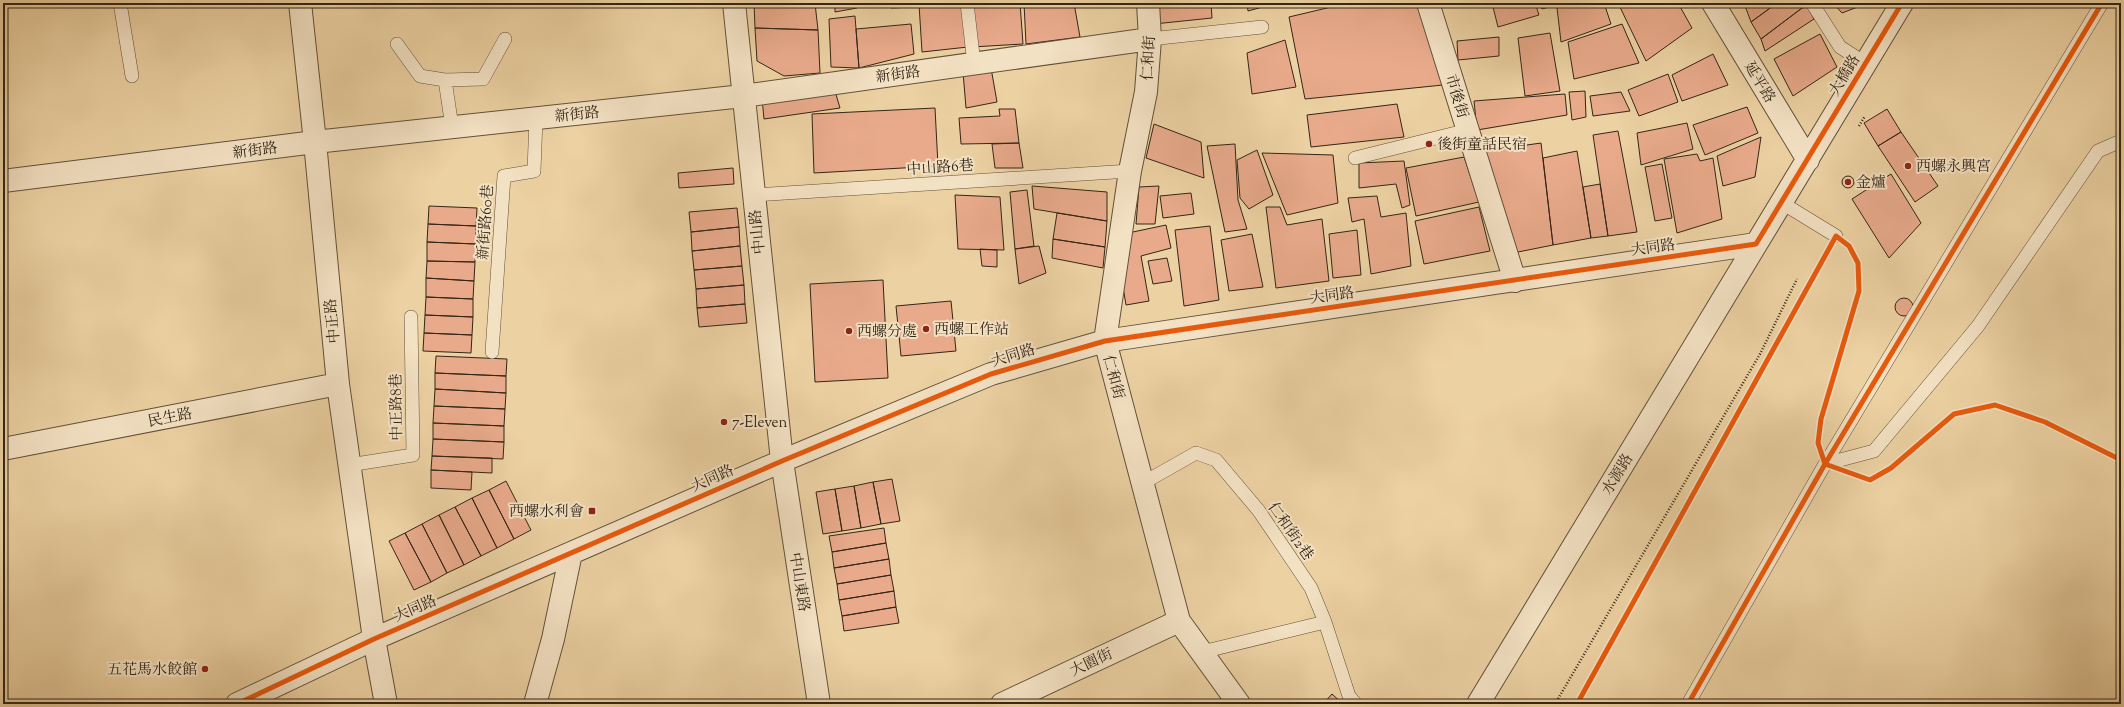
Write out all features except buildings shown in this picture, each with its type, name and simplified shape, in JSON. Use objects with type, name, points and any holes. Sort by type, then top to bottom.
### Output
[{"type":"street","name":"中正路","points":[[300,3],[316,142],[338,384],[374,639],[386,704]]},
{"type":"street","name":"中山路","points":[[734,3],[742,96],[782,461]]},
{"type":"street","name":"仁和街","points":[[1148,3],[1150,39],[1146,92],[1130,172],[1105,341],[1179,620],[1240,704]]},
{"type":"street","name":"市後街","points":[[1428,3],[1515,281]]},
{"type":"street","name":"延平路","points":[[1713,3],[1808,160]]},
{"type":"street","name":"大橋路","points":[[1808,160],[1902,3]]},
{"type":"street","name":"新街路","points":[[3,181],[316,142],[742,96],[1150,39]]},
{"type":"street","points":[[1756,244],[1808,160]]},
{"type":"street","name":"大同路","points":[[237,704],[260,699],[374,639],[782,461],[991,374],[1105,341],[1756,244]]},
{"type":"street","name":"水源路","points":[[1478,704],[1756,244]]},
{"type":"street","name":"民生路","points":[[3,449],[338,384]]},
{"type":"street","name":"中山東路","points":[[782,461],[819,704]]},
{"type":"street","points":[[535,704],[553,639],[571,553]]},
{"type":"street","name":"大園街","points":[[1002,704],[1179,620]]},
{"type":"lane","points":[[120,3],[132,76]]},
{"type":"lane","points":[[967,3],[974,64]]},
{"type":"lane","points":[[1812,3],[1840,47],[1865,63]]},
{"type":"lane","points":[[1688,704],[1825,464],[2102,3]]},
{"type":"lane","points":[[1150,39],[1262,27]]},
{"type":"lane","points":[[397,44],[420,76],[445,80],[483,79],[505,39]]},
{"type":"lane","points":[[445,80],[452,127]]},
{"type":"lane","name":"新街路60巷","points":[[492,352],[504,176],[534,171],[536,118]]},
{"type":"lane","points":[[1355,158],[1468,130]]},
{"type":"lane","points":[[1825,464],[1874,451],[1978,326],[2098,151],[2121,141]]},
{"type":"lane","name":"中山路6巷","points":[[753,195],[1130,172]]},
{"type":"lane","points":[[1782,203],[1836,236]]},
{"type":"lane","name":"中正路8巷","points":[[349,465],[413,455],[411,317]]},
{"type":"lane","name":"仁和街2巷","points":[[1143,484],[1196,453],[1216,460],[1259,511],[1311,588],[1325,622],[1349,696],[1356,704]]},
{"type":"lane","points":[[1202,652],[1325,622]]},
{"type":"path","points":[[1859,126],[1865,116]]},
{"type":"path","points":[[1555,704],[1760,354],[1797,279]]},
{"type":"cycle path","points":[[237,704],[374,639],[782,461],[991,374],[1105,341],[1756,244],[1902,3]]},
{"type":"cycle path","points":[[1688,704],[1825,464],[2102,3]]},
{"type":"cycle path","points":[[1577,704],[1836,236],[1849,246],[1858,263],[1859,291],[1821,419],[1818,443],[1825,464]]},
{"type":"cycle path","points":[[1825,464],[1870,480],[1891,468],[1954,414],[1995,405],[2045,422],[2121,460]]},
{"type":"place","name":"後街童話民宿","points":[[1429,144]]},
{"type":"place","name":"西螺永興宮","points":[[1908,166]]},
{"type":"place","name":"金爐","points":[[1848,182]]},
{"type":"place","name":"西螺工作站","points":[[926,329]]},
{"type":"place","name":"西螺分處","points":[[849,331]]},
{"type":"place","name":"7-Eleven","points":[[724,422]]},
{"type":"place","name":"西螺水利會","points":[[592,511]]},
{"type":"place","name":"五花馬水餃館","points":[[205,669]]}]
